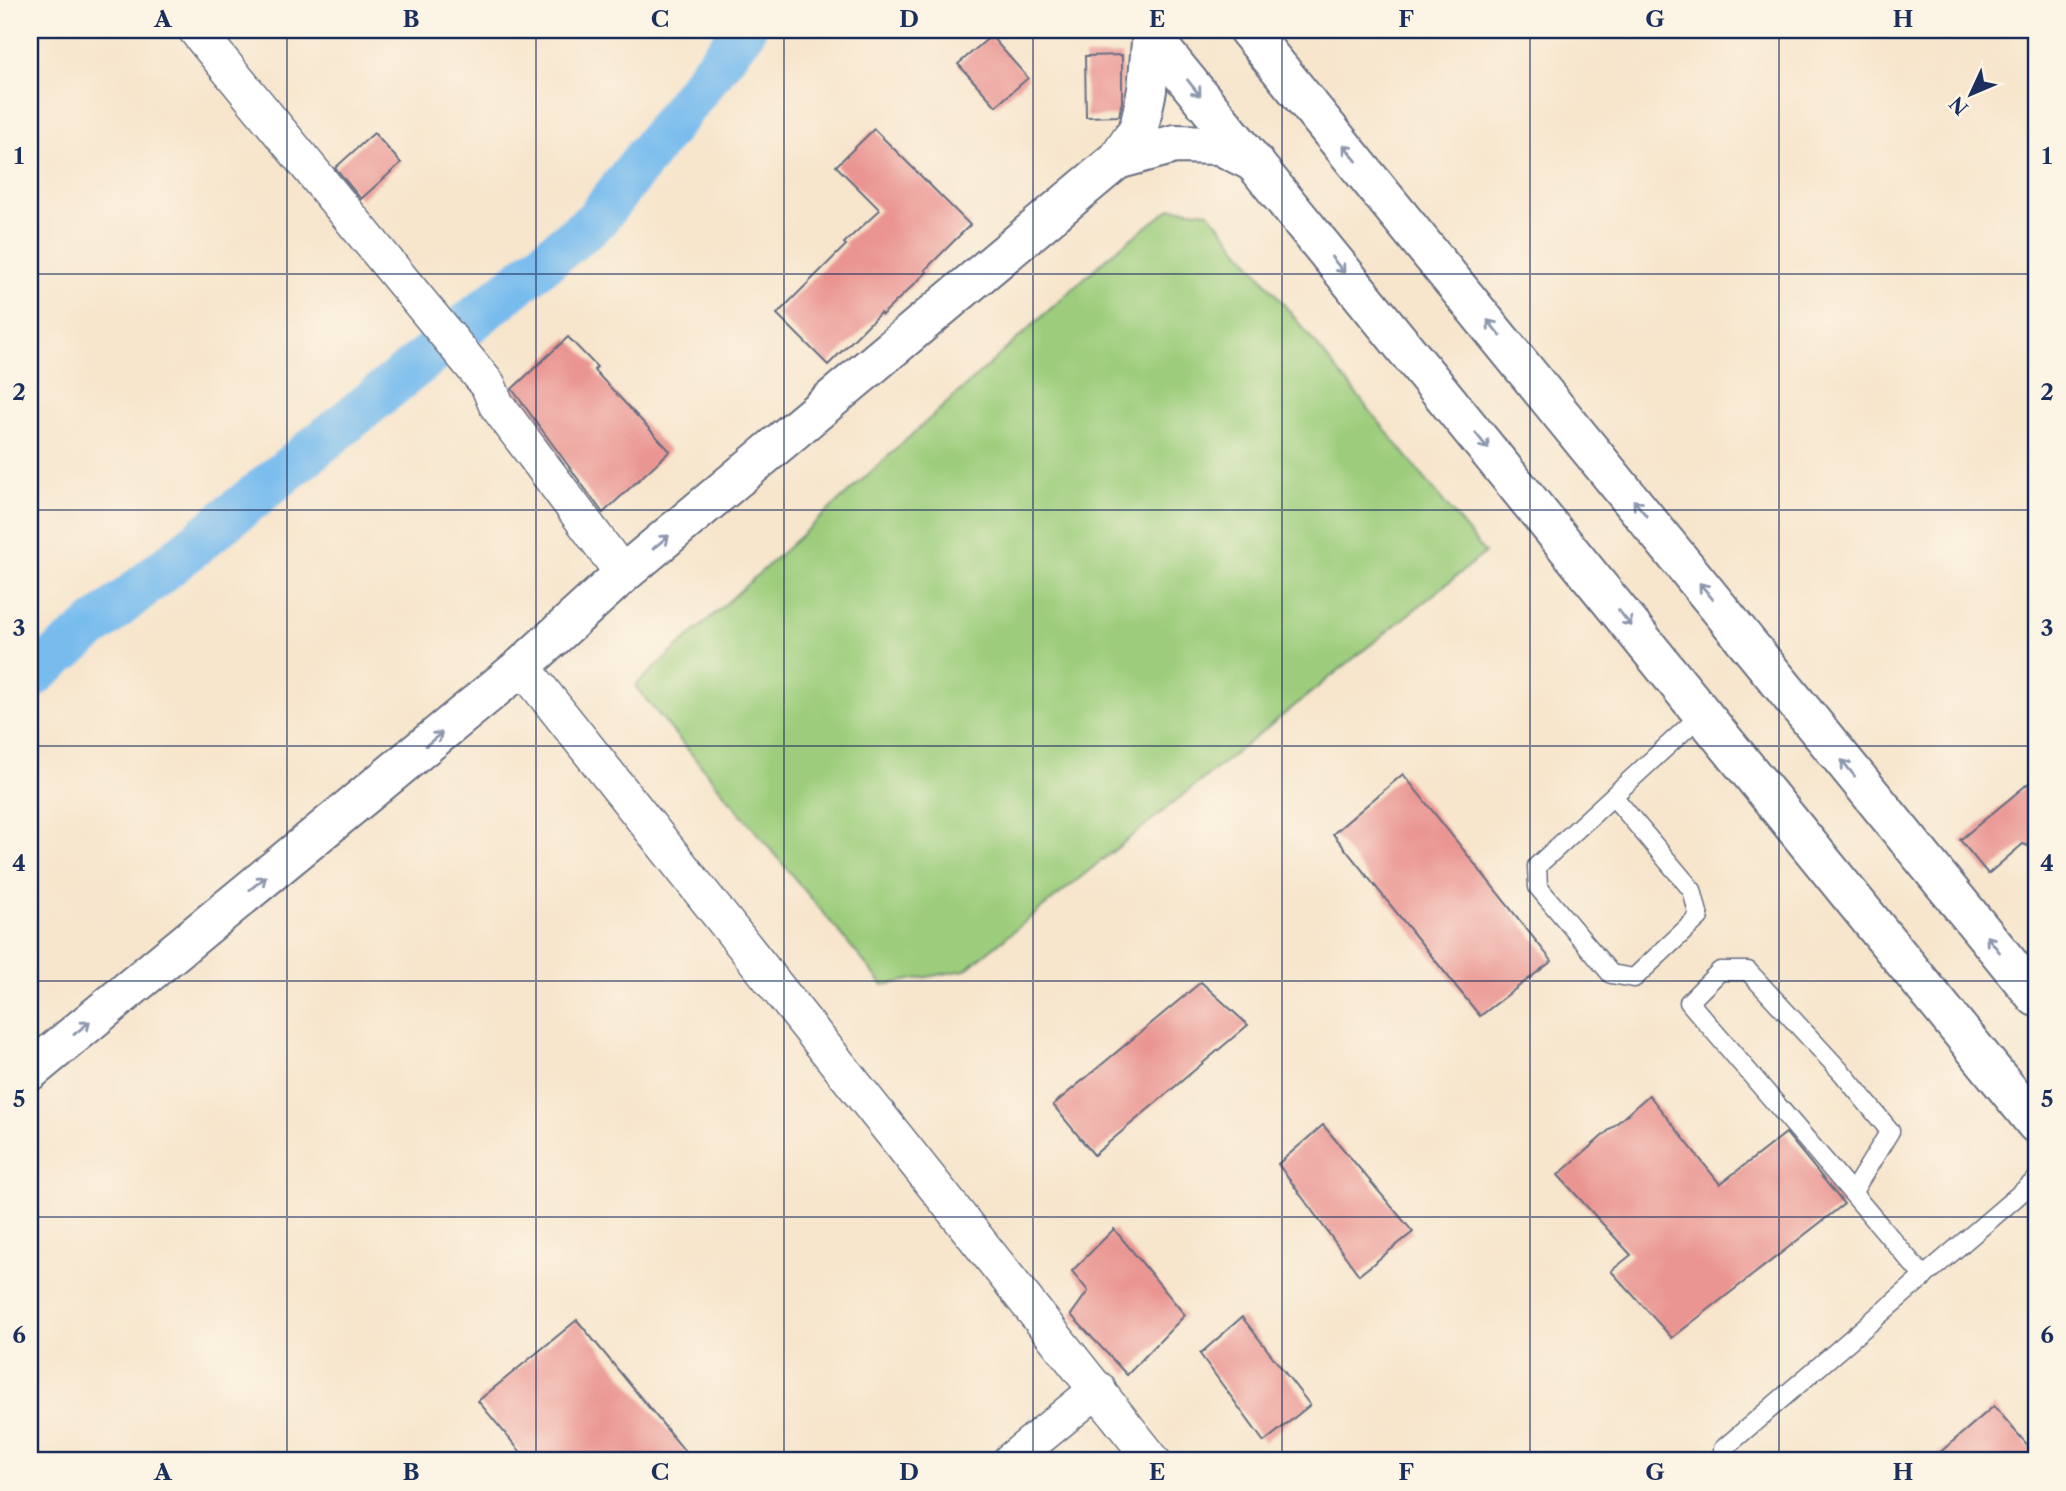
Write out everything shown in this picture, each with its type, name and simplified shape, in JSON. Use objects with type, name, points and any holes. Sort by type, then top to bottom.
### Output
[{"type":"street","points":[[196,30],[488,385],[496,404],[623,574]]},
{"type":"street","points":[[1248,30],[2036,997]]},
{"type":"street","points":[[30,1071],[522,666],[623,574],[1117,160],[1139,128],[1147,90],[1150,32]]},
{"type":"street","points":[[1150,32],[2036,1124]]},
{"type":"street","points":[[1117,160],[1175,144],[1219,145],[1255,163]]},
{"type":"street","points":[[522,666],[1153,1461]]},
{"type":"street","points":[[1010,1461],[1098,1389]]},
{"type":"lane","points":[[1613,796],[1692,890],[1699,917],[1634,978],[1611,974],[1538,887],[1537,866],[1703,713]]},
{"type":"lane","points":[[1852,1193],[1890,1131],[1844,1075],[1748,971],[1720,971],[1689,1002],[1852,1193],[1924,1277]]},
{"type":"lane","points":[[1723,1449],[2036,1180]]},
{"type":"green space","points":[[1171,208],[1209,212],[1485,553],[965,970],[883,985],[635,686],[1111,254]]},
{"type":"building","points":[[991,36],[1028,78],[996,106],[958,64]]},
{"type":"building","points":[[1122,55],[1122,101],[1119,116],[1086,117],[1085,56]]},
{"type":"building","points":[[874,129],[970,225],[925,270],[927,272],[882,315],[880,313],[828,365],[777,314],[846,245],[844,243],[880,210],[836,166]]},
{"type":"building","points":[[374,133],[401,163],[361,199],[335,168]]},
{"type":"building","points":[[568,337],[597,367],[594,370],[670,451],[603,513],[512,389]]},
{"type":"building","points":[[1403,774],[1552,961],[1480,1016],[1333,834]]},
{"type":"building","points":[[2036,777],[2036,849],[2023,844],[1988,874],[1960,840]]},
{"type":"building","points":[[1201,982],[1248,1025],[1094,1155],[1053,1105]]},
{"type":"building","points":[[1649,1095],[1720,1184],[1786,1133],[1844,1204],[1672,1338],[1611,1271],[1631,1255],[1558,1175]]},
{"type":"building","points":[[1323,1125],[1413,1232],[1359,1275],[1278,1164]]},
{"type":"building","points":[[1114,1229],[1185,1315],[1127,1375],[1071,1315],[1088,1291],[1072,1271]]},
{"type":"building","points":[[1242,1317],[1310,1405],[1264,1442],[1200,1354]]},
{"type":"building","points":[[577,1320],[693,1461],[528,1461],[478,1401]]},
{"type":"building","points":[[1994,1406],[2036,1455],[2036,1461],[1930,1461]]},
{"type":"waterway","points":[[30,678],[596,220],[744,30]]}]
